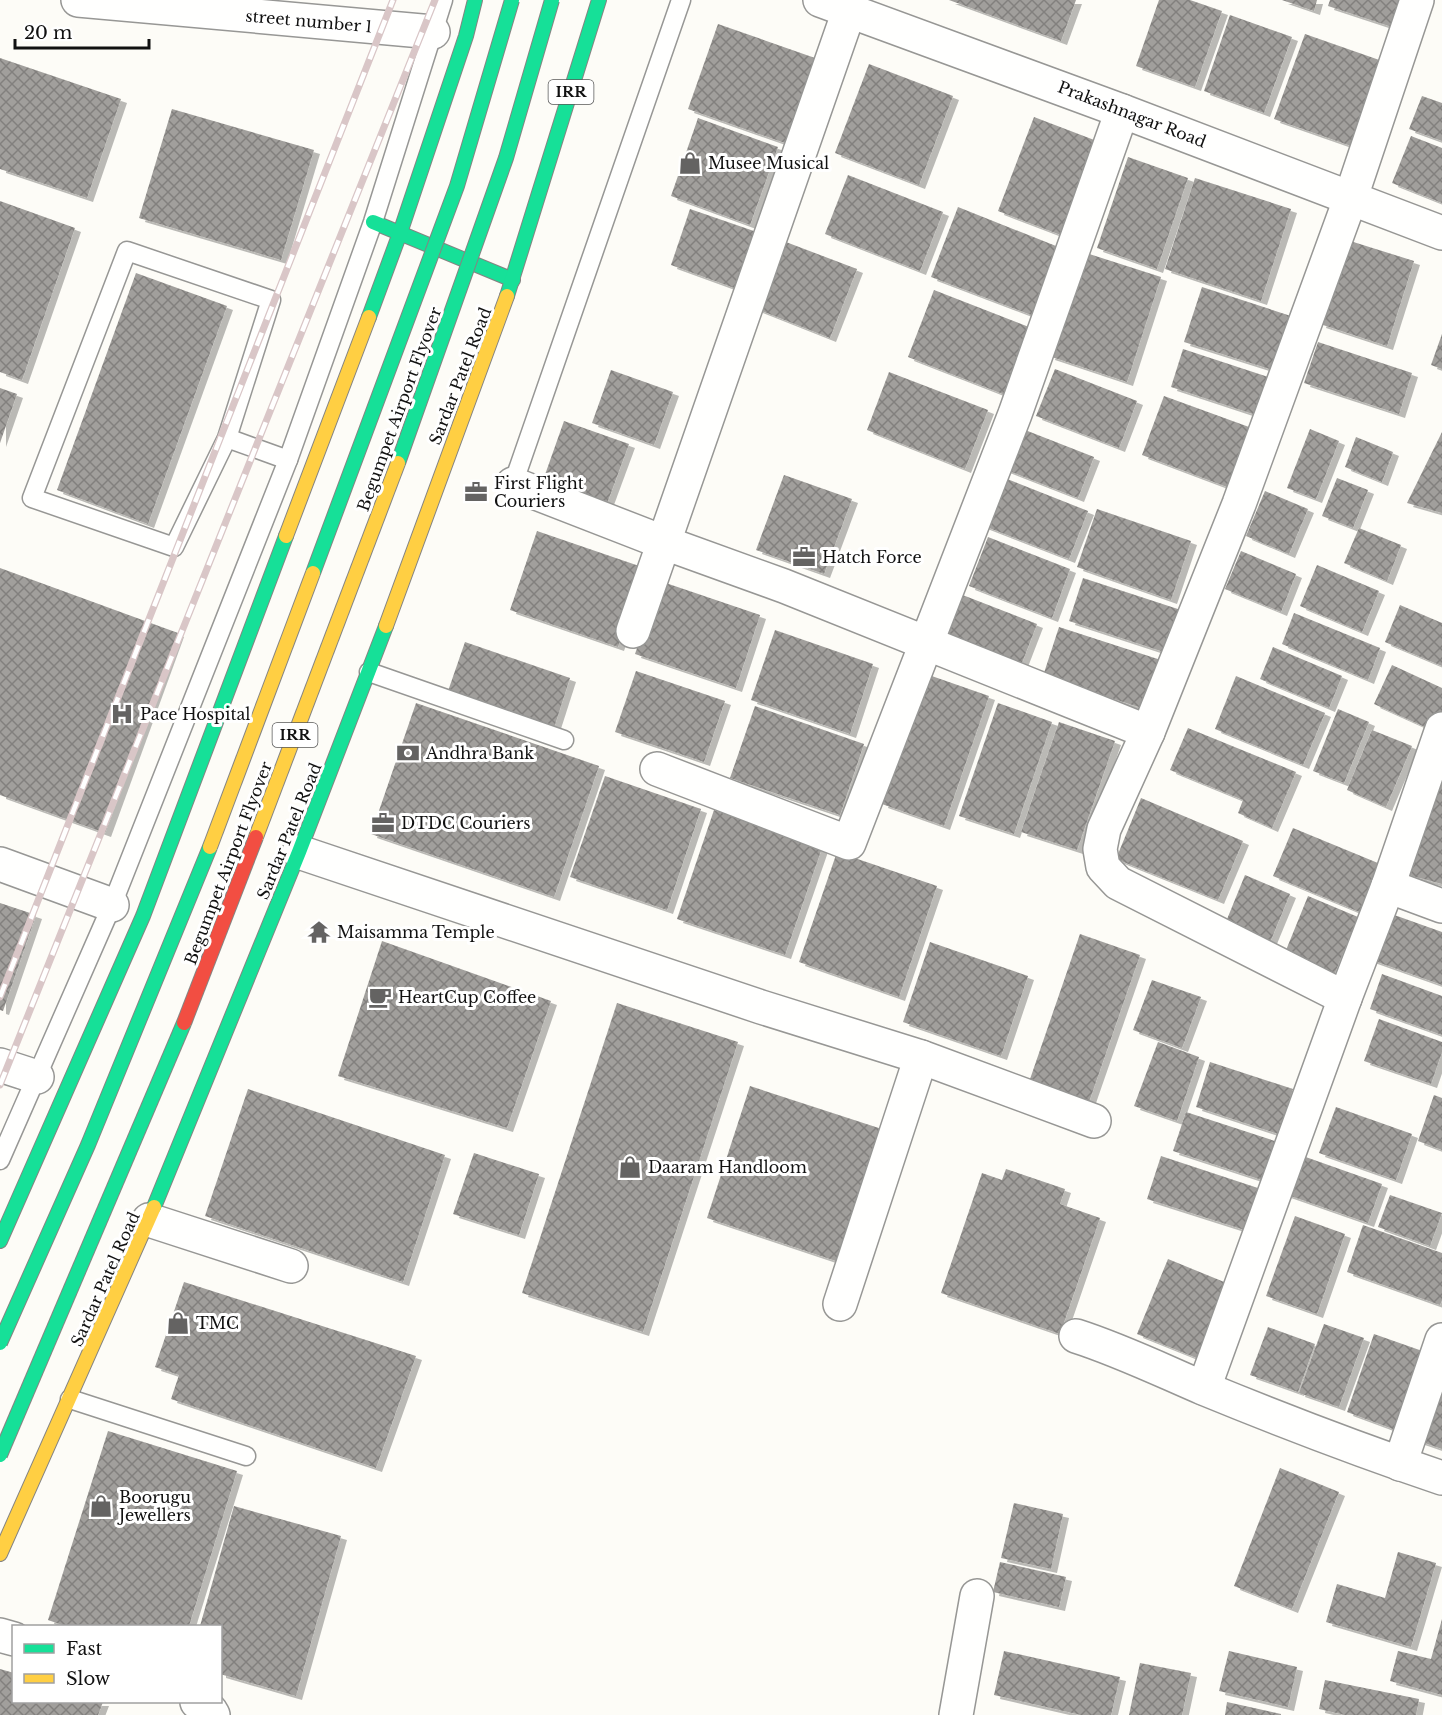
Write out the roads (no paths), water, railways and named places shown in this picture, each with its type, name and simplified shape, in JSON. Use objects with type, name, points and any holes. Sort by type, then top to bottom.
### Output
[{"type":"main road","points":[[0,1241],[143,916],[400,233],[466,36],[475,0]]},
{"type":"main road","name":"Begumpet Airport Flyover","points":[[0,1343],[88,1145],[229,801],[457,186],[512,0]]},
{"type":"main road","name":"Begumpet Airport Flyover","points":[[0,1455],[192,1003],[390,487],[506,158],[552,0]]},
{"type":"main road","name":"Sardar Patel Road","points":[[0,1554],[149,1220],[299,852],[369,672],[513,280],[599,0]]},
{"type":"main road","points":[[373,222],[513,280]]},
{"type":"street","name":"street number 1","points":[[78,0],[433,32]]},
{"type":"street","points":[[1345,998],[1118,883],[1103,867],[1100,849],[1104,829],[1148,732],[1239,504],[1351,197],[1418,0]]},
{"type":"street","points":[[633,632],[665,543],[834,5]]},
{"type":"street","name":"Prakashnagar Road","points":[[834,5],[1122,111],[1442,233]]},
{"type":"street","points":[[657,769],[849,843],[1014,414],[1122,111]]},
{"type":"street","points":[[513,484],[784,586],[1148,732]]},
{"type":"street","points":[[1204,1388],[1439,745]]},
{"type":"street","points":[[299,852],[761,1007],[921,1057],[1094,1121]]},
{"type":"street","points":[[0,864],[112,905]]},
{"type":"street","points":[[1388,886],[1442,906]]},
{"type":"street","points":[[840,1304],[921,1057]]},
{"type":"street","points":[[0,1065],[37,1077]]},
{"type":"street","points":[[149,1220],[291,1266]]},
{"type":"street","points":[[1076,1335],[1204,1388],[1442,1478]]},
{"type":"street","points":[[1400,1464],[1442,1340]]},
{"type":"street","points":[[956,1715],[977,1596]]},
{"type":"street","points":[[199,1703],[213,1715]]},
{"type":"lane","points":[[0,1160],[112,905],[288,460],[373,222],[443,0]]},
{"type":"lane","points":[[513,484],[681,0]]},
{"type":"lane","points":[[128,251],[271,300],[227,438],[174,547],[32,498],[128,251]]},
{"type":"lane","points":[[227,438],[288,460]]},
{"type":"lane","points":[[369,672],[564,740]]},
{"type":"lane","points":[[70,1399],[246,1456]]},
{"type":"railway","points":[[0,997],[393,0]]},
{"type":"railway","points":[[0,1085],[435,0]]},
{"type":"place","name":"Musee Musical","points":[[690,163]]},
{"type":"place","name":"First Flight Couriers","points":[[476,492]]},
{"type":"place","name":"Hatch Force","points":[[804,557]]},
{"type":"place","name":"Pace Hospital","points":[[122,714]]},
{"type":"place","name":"Andhra Bank","points":[[408,753]]},
{"type":"place","name":"DTDC Couriers","points":[[383,823]]},
{"type":"place","name":"Maisamma Temple","points":[[319,932]]},
{"type":"place","name":"HeartCup Coffee","points":[[380,997]]},
{"type":"place","name":"Daaram Handloom","points":[[630,1167]]},
{"type":"place","name":"TMC","points":[[178,1323]]},
{"type":"place","name":"Boorugu Jewellers","points":[[101,1506]]}]
